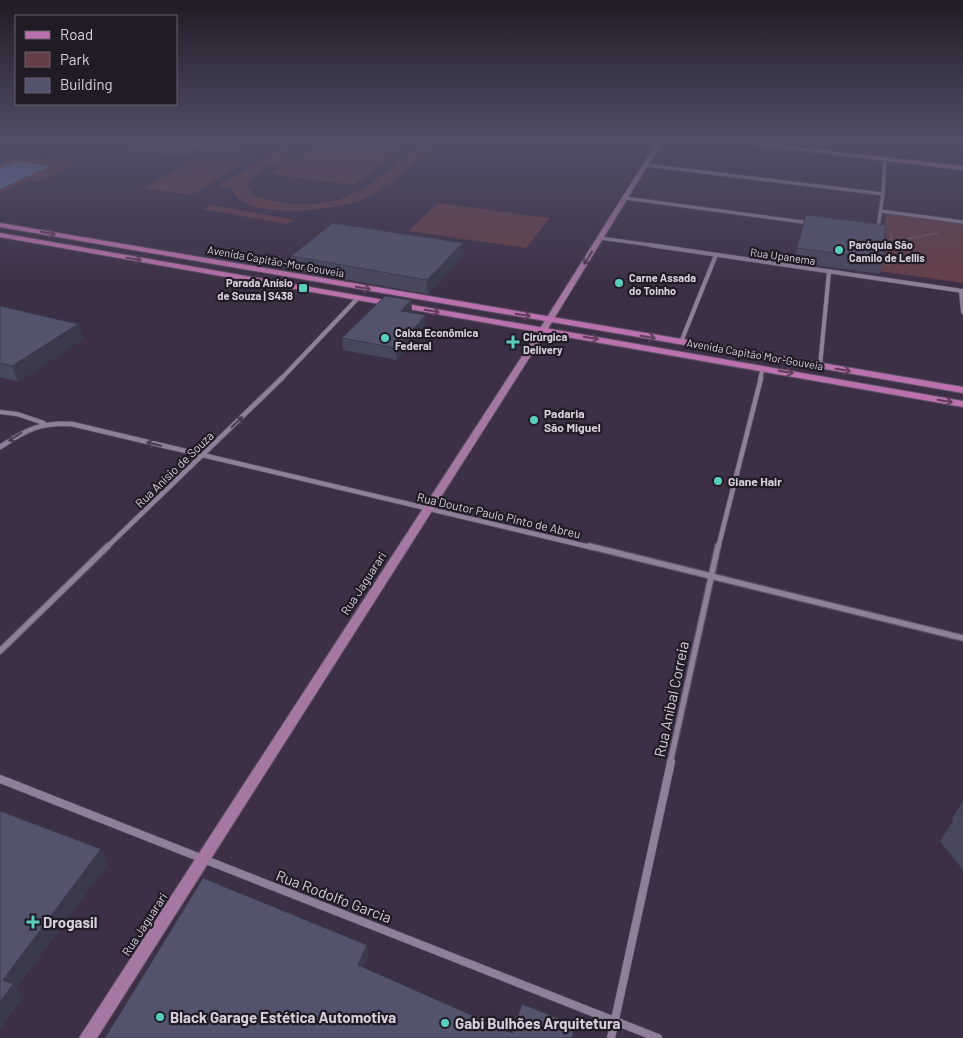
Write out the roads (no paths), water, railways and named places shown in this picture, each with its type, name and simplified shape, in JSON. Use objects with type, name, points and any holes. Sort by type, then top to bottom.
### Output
[{"type":"main road","name":"Rua Jaguarari","points":[[87,1038],[546,325],[630,190]]},
{"type":"main road","name":"Avenida Capitão-Mor Gouveia","points":[[0,225],[546,325]]},
{"type":"main road","name":"Avenida Capitão-Mor Gouveia","points":[[0,235],[358,298],[546,325]]},
{"type":"main road","points":[[83,250],[122,246]]},
{"type":"main road","name":"Avenida Capitão Mor-Gouveia","points":[[546,325],[681,342],[963,390]]},
{"type":"main road","name":"Avenida Capitão Mor-Gouveia","points":[[546,325],[763,368],[963,404]]},
{"type":"street","points":[[854,190],[883,194]]},
{"type":"street","points":[[872,229],[878,227],[883,190]]},
{"type":"street","points":[[625,198],[813,223]]},
{"type":"street","points":[[881,211],[963,222]]},
{"type":"street","name":"Rua Upanema","points":[[600,238],[962,291]]},
{"type":"street","points":[[681,342],[716,255]]},
{"type":"street","points":[[820,366],[829,272]]},
{"type":"street","points":[[962,291],[963,312]]},
{"type":"street","name":"Rua Anísio de Souza","points":[[0,651],[301,359],[358,298]]},
{"type":"street","name":"Rua Aníbal Correia","points":[[611,1038],[711,575],[763,368]]},
{"type":"street","name":"Rua Doutor Paulo Pinto de Abreu","points":[[0,447],[30,428],[44,423],[72,424],[711,575],[963,638]]},
{"type":"street","name":"Rua Rodolfo Garcia","points":[[0,779],[658,1038]]},
{"type":"lane","points":[[0,412],[16,414],[44,423]]},
{"type":"place","name":"Paróquia São Camilo de Lellis","points":[[839,250]]},
{"type":"place","name":"Carne Assada do Toinho","points":[[619,283]]},
{"type":"place","name":"Parada Anísio de Souza | S438","points":[[303,288]]},
{"type":"place","name":"Caixa Econômica Federal","points":[[385,338]]},
{"type":"place","name":"Cirúrgica Delivery","points":[[513,342]]},
{"type":"place","name":"Padaria São Miguel","points":[[534,420]]},
{"type":"place","name":"Giane Hair","points":[[718,481]]},
{"type":"place","name":"Drogasil","points":[[33,922]]},
{"type":"place","name":"Black Garage Estética Automotiva","points":[[160,1017]]},
{"type":"place","name":"Gabi Bulhões Arquitetura","points":[[445,1023]]}]
